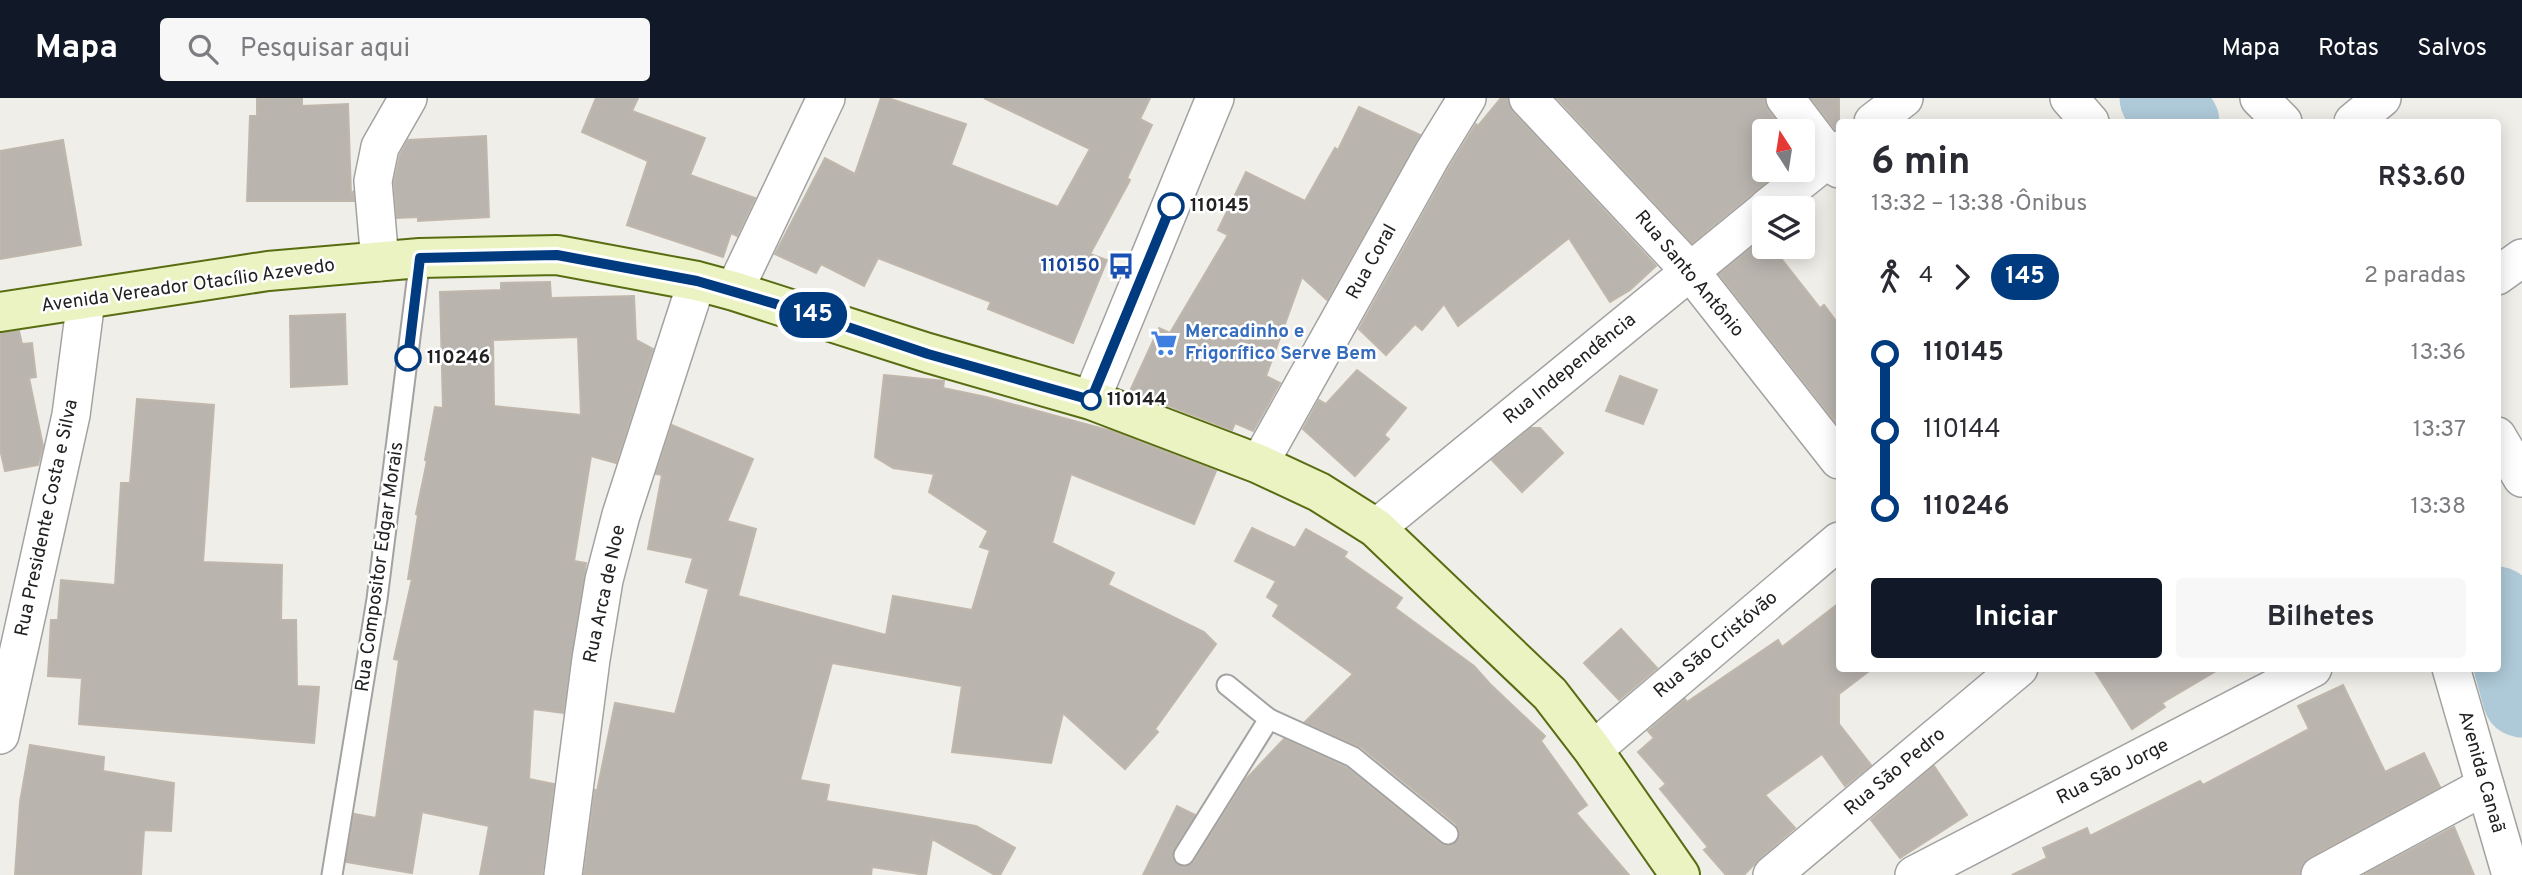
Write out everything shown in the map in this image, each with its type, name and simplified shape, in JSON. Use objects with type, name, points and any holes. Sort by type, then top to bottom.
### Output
[{"type":"main road","name":"Avenida Vereador Otacílio Azevedo","points":[[0,312],[268,271],[420,258],[557,255],[697,281],[734,291],[928,354],[1091,400],[1259,464],[1319,492],[1376,528],[1550,694],[1593,750],[1680,875]]},
{"type":"street","points":[[380,262],[373,181],[380,147],[408,98]]},
{"type":"street","points":[[734,291],[826,98]]},
{"type":"street","points":[[1091,400],[1215,98]]},
{"type":"street","name":"Rua Coral","points":[[1259,464],[1466,98]]},
{"type":"street","name":"Rua Santo Antônio","points":[[1528,98],[1690,271],[1836,456]]},
{"type":"street","points":[[1784,98],[1836,159]]},
{"type":"street","points":[[1877,119],[1904,98]]},
{"type":"street","points":[[2069,98],[2087,119]]},
{"type":"street","points":[[2259,98],[2280,119]]},
{"type":"street","points":[[2357,119],[2382,98]]},
{"type":"street","name":"Rua Independência","points":[[1785,196],[1836,159]]},
{"type":"street","name":"Rua Independência","points":[[1376,528],[1752,221]]},
{"type":"street","points":[[2501,273],[2522,258]]},
{"type":"street","name":"Rua Arca de Noe","points":[[563,875],[604,580],[621,515],[697,281]]},
{"type":"street","name":"Rua Presidente Costa e Silva","points":[[0,735],[71,415],[86,300]]},
{"type":"street","points":[[2501,443],[2522,478]]},
{"type":"street","name":"Rua São Cristóvão","points":[[1593,750],[1836,544]]},
{"type":"street","name":"Rua São Pedro","points":[[1772,875],[2014,672]]},
{"type":"street","name":"Rua São Jorge","points":[[1914,875],[2305,672]]},
{"type":"street","name":"Avenida Canaã","points":[[2452,672],[2511,875]]},
{"type":"street","points":[[2319,875],[2485,786]]},
{"type":"lane","name":"Rua Compositor Edgar Morais","points":[[332,875],[377,599],[420,258]]},
{"type":"lane","points":[[1227,685],[1269,719],[1353,757],[1448,834]]},
{"type":"lane","points":[[1184,855],[1269,719]]},
{"type":"building","points":[[257,98],[302,98],[302,106],[348,104],[351,195],[353,192],[354,201],[247,201],[250,116],[257,116]]},
{"type":"building","points":[[596,98],[638,98],[632,111],[705,138],[690,175],[755,198],[737,236],[731,233],[723,257],[627,225],[648,161],[582,132]]},
{"type":"building","points":[[881,98],[966,124],[951,165],[1058,207],[1090,149],[984,98],[1150,98],[1140,119],[1152,125],[1127,178],[1130,180],[1090,254],[1107,260],[1073,343],[988,309],[991,302],[878,258],[864,286],[821,264],[816,273],[775,254],[825,158],[855,174]]},
{"type":"building","points":[[1501,98],[1508,98],[1513,112],[1656,266],[1630,290],[1610,302],[1569,238],[1458,326],[1444,304],[1422,330],[1415,324],[1386,355],[1359,329],[1450,166],[1476,124],[1478,126]]},
{"type":"building","points":[[1557,98],[1764,98],[1775,119],[1752,119],[1752,182],[1766,182],[1692,243]]},
{"type":"building","points":[[1811,98],[1839,98],[1839,119],[1836,119],[1835,129]]},
{"type":"building","points":[[1359,107],[1420,135],[1327,300],[1302,277],[1266,376],[1280,383],[1253,431],[1235,423],[1232,430],[1130,391],[1159,328],[1170,333],[1228,235],[1218,230],[1246,172],[1305,201],[1335,148],[1338,150]]},
{"type":"building","points":[[486,136],[489,217],[418,221],[418,217],[397,218],[394,182],[400,155],[408,140]]},
{"type":"building","points":[[63,140],[81,245],[0,259],[0,151]]},
{"type":"building","points":[[1752,248],[1752,259],[1781,259],[1820,308],[1824,305],[1836,321],[1836,422],[1719,274]]},
{"type":"building","points":[[550,282],[551,298],[634,296],[636,340],[653,349],[616,463],[591,456],[574,561],[586,563],[563,713],[533,709],[529,779],[554,784],[542,875],[480,875],[489,826],[422,812],[412,873],[346,862],[354,814],[376,818],[399,660],[394,659],[412,579],[408,579],[418,515],[416,514],[435,407],[443,408],[440,292],[501,290],[501,283]],"holes":[[[578,337],[581,415],[494,406],[493,340]]]},
{"type":"building","points":[[345,314],[347,384],[291,387],[290,316]]},
{"type":"building","points":[[19,331],[22,344],[32,343],[36,377],[29,378],[43,446],[38,465],[5,471],[0,449],[0,333]]},
{"type":"building","points":[[1357,370],[1406,408],[1384,435],[1389,439],[1355,476],[1303,429],[1319,400],[1326,404]]},
{"type":"building","points":[[884,375],[944,381],[943,388],[1111,431],[1216,471],[1194,524],[1071,474],[1052,543],[1114,573],[1108,585],[1204,632],[1216,644],[1155,729],[1158,732],[1125,769],[1063,713],[1051,763],[952,752],[962,686],[832,663],[800,780],[829,785],[826,801],[976,826],[1015,848],[1000,875],[995,875],[932,839],[926,875],[872,867],[871,875],[584,875],[595,790],[597,791],[615,703],[675,714],[709,589],[686,582],[693,558],[648,549],[662,475],[656,474],[672,425],[753,459],[727,521],[756,529],[738,596],[886,635],[893,596],[972,610],[990,550],[980,547],[988,531],[929,492],[934,474],[893,468],[875,457]]},
{"type":"building","points":[[1620,376],[1657,390],[1643,424],[1606,411]]},
{"type":"building","points":[[137,399],[214,405],[203,562],[282,565],[281,620],[296,620],[297,686],[319,687],[314,743],[79,724],[82,678],[48,676],[51,620],[58,620],[61,580],[115,585],[121,483],[130,483]]},
{"type":"building","points":[[1531,428],[1540,428],[1563,453],[1522,492],[1492,460]]},
{"type":"building","points":[[1252,528],[1295,548],[1306,529],[1347,552],[1344,557],[1402,598],[1395,608],[1474,666],[1545,736],[1541,741],[1587,805],[1576,813],[1629,875],[1143,875],[1177,806],[1195,815],[1174,849],[1173,860],[1183,867],[1194,862],[1246,779],[1284,739],[1347,768],[1441,844],[1452,846],[1460,837],[1456,824],[1361,747],[1305,722],[1353,674],[1273,616],[1279,605],[1267,597],[1276,581],[1235,561]]},
{"type":"building","points":[[1836,605],[1836,672],[1868,672],[1839,694],[1839,724],[1871,765],[1845,786],[1822,754],[1765,795],[1795,828],[1744,875],[1726,875],[1704,850],[1708,847],[1660,789],[1666,784],[1638,752],[1654,738],[1648,731],[1685,699],[1687,702],[1778,640],[1782,647]]},
{"type":"building","points":[[1621,629],[1657,668],[1619,700],[1584,663]]},
{"type":"building","points":[[2096,672],[2214,672],[2162,703],[2165,707],[2132,729]]},
{"type":"building","points":[[2343,685],[2385,772],[2424,753],[2440,787],[2310,857],[2302,865],[2299,875],[2012,875],[2047,858],[2043,848],[2087,828],[2090,836],[2200,781],[2203,785],[2309,729],[2298,706]]},
{"type":"building","points":[[30,745],[104,757],[103,771],[174,783],[171,831],[144,830],[141,875],[15,875],[20,802]]},
{"type":"building","points":[[1934,766],[1967,815],[1900,858],[1871,820]]},
{"type":"building","points":[[2454,827],[2474,875],[2364,875]]},
{"type":"waterway","points":[[2159,98],[2177,119]]},
{"type":"waterway","points":[[2501,621],[2522,698]]},
{"type":"bus line","name":"145","points":[[408,358],[420,258],[557,255],[716,286],[928,354],[1091,400],[1171,206]]},
{"type":"place","name":"110145","points":[[1171,206]]},
{"type":"place","name":"110150","points":[[1121,266]]},
{"type":"place","name":"Mercadinho e Frigorífico Serve Bem","points":[[1164,343]]},
{"type":"place","name":"110246","points":[[408,358]]},
{"type":"place","name":"110144","points":[[1091,400]]}]
